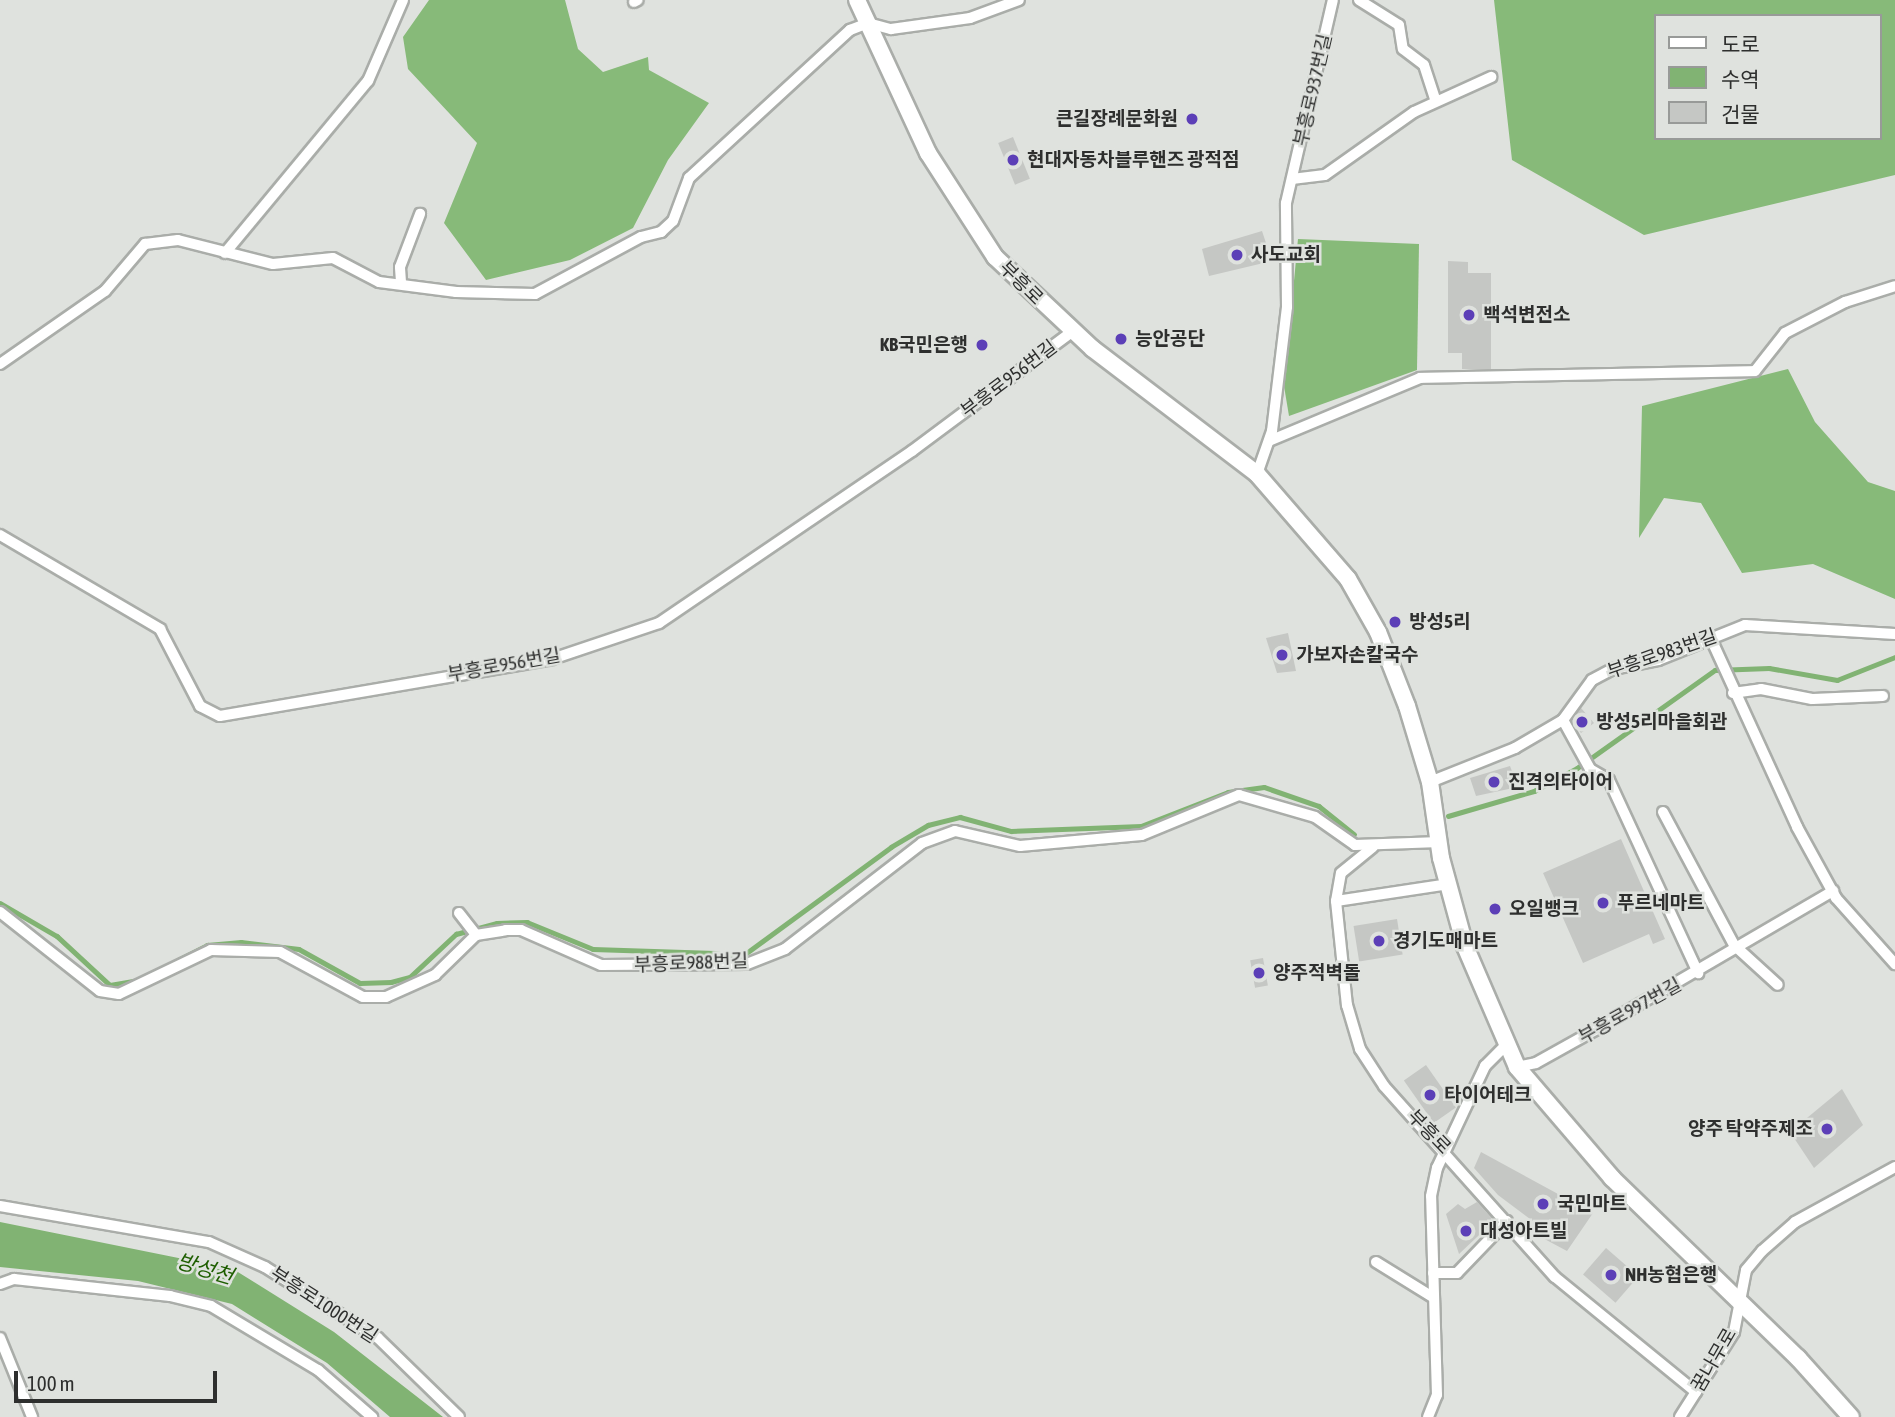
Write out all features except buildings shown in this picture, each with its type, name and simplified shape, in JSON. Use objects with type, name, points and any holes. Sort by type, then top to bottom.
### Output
[{"type":"main road","name":"부흥로","points":[[857,0],[954,196],[995,257],[1073,331],[1257,474],[1341,571],[1368,613],[1389,657],[1430,782],[1440,842],[1465,946],[1504,1047],[1517,1067],[1612,1178],[1739,1300],[1851,1417]]},
{"type":"street","points":[[225,253],[368,81],[402,0]]},
{"type":"street","points":[[0,364],[105,291],[145,244],[177,240],[273,264],[333,258],[379,282],[401,282],[456,292],[535,294],[641,237],[661,232],[673,221],[689,178],[716,150],[850,30],[868,23],[891,29],[970,18],[1019,0]]},
{"type":"street","name":"부흥로937번길","points":[[1269,441],[1287,307],[1286,203],[1333,0]]},
{"type":"street","points":[[1359,0],[1399,26],[1403,49],[1424,65],[1436,101]]},
{"type":"street","name":"부흥로937번길","points":[[1292,179],[1325,175],[1352,151],[1436,101],[1491,77]]},
{"type":"street","points":[[401,282],[400,267],[420,214]]},
{"type":"street","points":[[1257,474],[1269,441],[1420,377],[1755,371],[1784,333],[1845,302],[1895,286]]},
{"type":"street","name":"부흥로956번길","points":[[0,534],[160,629],[200,706],[220,716],[552,659],[659,623],[912,451],[1073,331]]},
{"type":"street","name":"부흥로983번길","points":[[1430,782],[1515,748],[1563,720],[1592,680],[1712,640],[1745,625],[1895,635]]},
{"type":"street","points":[[1712,640],[1733,693],[1833,891],[1892,960]]},
{"type":"street","points":[[1733,693],[1761,689],[1812,699],[1883,696]]},
{"type":"street","points":[[1563,720],[1590,769],[1609,780],[1698,973]]},
{"type":"street","name":"부흥로988번길","points":[[476,935],[522,930],[601,965],[747,964],[785,949],[922,843],[955,831],[1020,846],[1142,835],[1240,795],[1315,817],[1354,845],[1373,847],[1440,842]]},
{"type":"street","points":[[1664,812],[1712,909],[1741,948],[1778,985]]},
{"type":"street","points":[[1373,847],[1341,873],[1336,901],[1449,884]]},
{"type":"street","name":"부흥로997번길","points":[[1517,1067],[1536,1063],[1698,973],[1833,891]]},
{"type":"street","name":"부흥로","points":[[1336,901],[1347,1005],[1360,1049],[1384,1086],[1445,1148],[1555,1277],[1696,1392]]},
{"type":"street","points":[[0,912],[100,991],[119,994],[211,950],[280,952],[363,997],[386,997],[435,975],[476,935],[459,913]]},
{"type":"street","points":[[1428,1417],[1437,1395],[1431,1196],[1445,1148],[1485,1066],[1504,1047]]},
{"type":"street","name":"꿈나무로","points":[[1680,1417],[1734,1332],[1746,1270],[1781,1233],[1895,1167]]},
{"type":"street","name":"부흥로1000번길","points":[[0,1206],[209,1242],[265,1267],[378,1338],[459,1417]]},
{"type":"street","points":[[1433,1273],[1457,1273],[1507,1221]]},
{"type":"street","points":[[1376,1262],[1434,1298]]},
{"type":"street","points":[[0,1284],[14,1279],[170,1296],[211,1306],[318,1370],[372,1417]]},
{"type":"street","points":[[0,1338],[32,1417]]},
{"type":"shaded area","points":[[429,0],[565,0],[578,49],[603,72],[648,57],[649,70],[709,103],[668,160],[633,228],[570,260],[486,280],[444,223],[477,143],[408,69],[403,37]]},
{"type":"shaded area","points":[[1494,0],[1895,0],[1895,175],[1644,235],[1512,160]]},
{"type":"shaded area","points":[[1298,239],[1419,244],[1417,370],[1289,416],[1284,386]]},
{"type":"shaded area","points":[[1788,369],[1815,422],[1868,482],[1895,491],[1895,599],[1813,564],[1742,573],[1701,503],[1664,498],[1639,538],[1642,406]]},
{"type":"water","name":"방성천","points":[[0,1222],[233,1269],[334,1332],[443,1417],[390,1417],[327,1363],[232,1304],[138,1281],[0,1267]]},
{"type":"waterway","points":[[1448,816],[1534,791],[1577,768],[1715,670],[1769,668],[1837,680],[1895,657]]},
{"type":"waterway","points":[[178,960],[207,945],[241,942],[299,949],[360,983],[391,982],[410,977],[456,934],[497,923],[527,922],[593,949],[745,954],[891,847],[928,825],[960,817],[1011,831],[1141,826],[1228,792],[1264,787],[1319,806],[1354,834]]},
{"type":"waterway","points":[[0,903],[57,936],[110,985],[139,980]]},
{"type":"place","name":"큰길장례문화원","points":[[1192,119]]},
{"type":"place","name":"현대자동차블루핸즈 광적점","points":[[1013,160]]},
{"type":"place","name":"사도교회","points":[[1237,255]]},
{"type":"place","name":"백석변전소","points":[[1469,315]]},
{"type":"place","name":"능안공단","points":[[1121,339]]},
{"type":"place","name":"KB국민은행","points":[[982,345]]},
{"type":"place","name":"방성5리","points":[[1395,622]]},
{"type":"place","name":"가보자손칼국수","points":[[1282,655]]},
{"type":"place","name":"방성5리마을회관","points":[[1582,722]]},
{"type":"place","name":"진격의타이어","points":[[1494,782]]},
{"type":"place","name":"푸르네마트","points":[[1603,903]]},
{"type":"place","name":"오일뱅크","points":[[1495,909]]},
{"type":"place","name":"경기도매마트","points":[[1379,941]]},
{"type":"place","name":"양주적벽돌","points":[[1259,973]]},
{"type":"place","name":"타이어테크","points":[[1430,1095]]},
{"type":"place","name":"양주 탁약주제조","points":[[1827,1129]]},
{"type":"place","name":"국민마트","points":[[1543,1204]]},
{"type":"place","name":"대성아트빌","points":[[1466,1231]]},
{"type":"place","name":"NH농협은행","points":[[1611,1275]]}]
